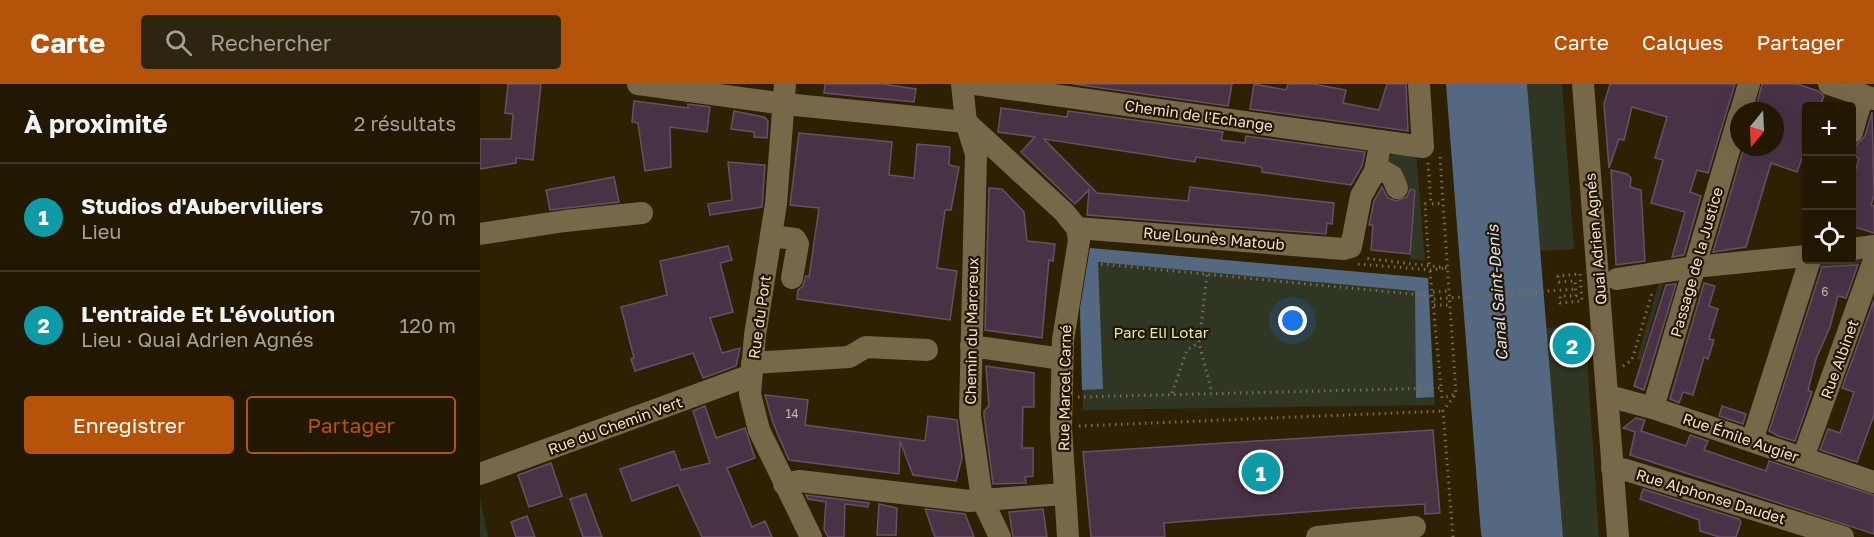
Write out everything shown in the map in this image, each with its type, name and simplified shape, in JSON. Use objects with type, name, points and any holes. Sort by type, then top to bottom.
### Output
[{"type":"street","points":[[638,84],[785,94],[969,123],[1078,234]]},
{"type":"street","name":"Chemin du Marcreux","points":[[962,84],[976,154],[970,416],[982,500],[1000,537]]},
{"type":"street","name":"Chemin de l'Echange","points":[[975,84],[1423,147]]},
{"type":"street","points":[[1419,84],[1423,147]]},
{"type":"street","name":"Quai Adrien Agnés","points":[[1583,84],[1618,537]]},
{"type":"street","points":[[1744,102],[1749,84]]},
{"type":"street","points":[[1829,84],[1869,97],[1856,122]]},
{"type":"street","name":"Rue du Port","points":[[785,94],[771,236],[751,369],[750,394],[759,430],[811,537]]},
{"type":"street","points":[[1351,247],[1361,196],[1376,167],[1381,141]]},
{"type":"street","name":"Passage de la Justice","points":[[1653,408],[1730,146]]},
{"type":"street","points":[[1376,167],[1392,176],[1397,188]]},
{"type":"street","points":[[480,234],[565,221],[642,213]]},
{"type":"street","name":"Rue Lounès Matoub","points":[[1078,234],[1344,249],[1351,247]]},
{"type":"street","name":"Rue Marcel Carné","points":[[1068,537],[1061,427],[1062,358],[1068,294],[1078,234]]},
{"type":"street","points":[[771,236],[795,239],[798,244],[792,278]]},
{"type":"street","points":[[1856,248],[1874,246]]},
{"type":"street","points":[[1617,279],[1694,267],[1802,256]]},
{"type":"street","name":"Rue Albinet","points":[[1803,458],[1874,260]]},
{"type":"street","points":[[1752,441],[1809,264]]},
{"type":"street","name":"Rue du Chemin Vert","points":[[480,474],[751,369],[849,357],[866,346],[927,350]]},
{"type":"street","points":[[971,346],[1062,358]]},
{"type":"street","name":"Rue Émile Augier","points":[[1606,387],[1653,408],[1874,482]]},
{"type":"street","name":"Rue Alphonse Daudet","points":[[1612,468],[1626,470],[1843,537]]},
{"type":"street","points":[[784,484],[799,480],[969,501],[1064,494]]},
{"type":"street","points":[[1317,537],[1415,527]]},
{"type":"path","points":[[1423,147],[1427,153],[1431,204]]},
{"type":"path","points":[[1450,305],[1434,306],[1425,204],[1443,203],[1450,305],[1456,394],[1443,411],[1453,537]]},
{"type":"path","points":[[1351,247],[1358,257],[1429,264]]},
{"type":"path","points":[[1101,264],[1433,298],[1576,289]]},
{"type":"path","points":[[1207,274],[1199,343],[1212,393]]},
{"type":"path","points":[[1580,274],[1582,301],[1560,303],[1560,296],[1576,296],[1576,289],[1575,281],[1559,282],[1558,276],[1580,274]]},
{"type":"path","points":[[1606,387],[1612,377],[1632,360],[1658,274]]},
{"type":"path","points":[[1449,291],[1433,292],[1433,298],[1442,398],[1456,394]]},
{"type":"path","points":[[1172,393],[1187,350],[1199,343]]},
{"type":"path","points":[[1062,398],[1172,393],[1440,388]]},
{"type":"path","points":[[1061,427],[1443,411]]},
{"type":"green space","points":[[1527,84],[1562,84],[1574,249],[1540,251]]},
{"type":"green space","points":[[1398,151],[1416,153],[1425,261],[1410,259],[1416,189],[1401,188],[1386,166],[1389,157]]},
{"type":"green space","name":"Parc Eli Lotar","points":[[1090,248],[1428,278],[1435,405],[1083,410],[1080,308]]},
{"type":"green space","points":[[1856,258],[1861,260],[1858,265],[1815,268],[1816,264],[1856,264]]},
{"type":"green space","points":[[1660,279],[1684,281],[1664,282],[1641,360],[1637,359]]},
{"type":"green space","points":[[1571,326],[1586,344],[1599,537],[1563,537],[1546,328]]},
{"type":"green space","points":[[480,498],[488,537],[480,537]]},
{"type":"water","name":"Canal Saint-Denis","points":[[1446,84],[1527,84],[1563,537],[1482,537],[1481,534]]},
{"type":"water","points":[[1090,248],[1428,278],[1434,397],[1416,398],[1415,291],[1098,262],[1103,389],[1082,390],[1080,308]]},
{"type":"building","points":[[508,84],[541,84],[533,160],[516,158],[516,163],[480,169],[480,139],[511,139],[513,114],[505,113]]},
{"type":"building","points":[[825,84],[883,84],[916,89],[914,102],[824,93]]},
{"type":"building","points":[[1073,84],[1232,84],[1228,106]]},
{"type":"building","points":[[1254,84],[1286,90],[1288,84],[1313,84],[1346,90],[1343,103],[1379,110],[1387,84],[1406,84],[1408,131],[1250,109]]},
{"type":"building","points":[[1610,84],[1735,84],[1708,173],[1697,170],[1690,192],[1701,196],[1684,255],[1672,257],[1685,212],[1651,203],[1663,160],[1655,158],[1667,117],[1632,107],[1624,140],[1619,139],[1609,168],[1604,104]]},
{"type":"building","points":[[1762,84],[1797,84],[1818,91],[1824,96],[1822,102],[1802,102],[1802,158],[1797,172],[1771,163],[1746,247],[1713,252],[1741,156],[1784,156],[1784,102],[1757,102]]},
{"type":"building","points":[[634,101],[688,108],[688,104],[710,107],[707,132],[670,127],[671,167],[645,171],[638,123],[632,122]]},
{"type":"building","points":[[1001,108],[1067,117],[1068,111],[1223,132],[1221,140],[1245,143],[1246,136],[1365,152],[1362,166],[1351,185],[1262,172],[1262,167],[1196,157],[1195,162],[1044,139],[1097,193],[1188,201],[1190,187],[1334,203],[1332,224],[1327,223],[1326,234],[1087,215],[1089,190],[1075,204],[1021,152],[1035,137],[998,132]]},
{"type":"building","points":[[734,111],[764,117],[768,121],[767,138],[754,137],[754,132],[731,129]]},
{"type":"building","points":[[1872,112],[1874,195],[1871,205],[1874,206],[1874,233],[1856,228],[1856,169],[1859,159],[1856,156],[1856,145],[1865,136]]},
{"type":"building","points":[[799,133],[892,142],[889,175],[914,178],[917,144],[950,147],[949,165],[959,167],[951,210],[945,210],[937,268],[957,271],[950,320],[797,299],[798,290],[803,286],[806,276],[809,277],[819,208],[790,205]]},
{"type":"building","points":[[728,162],[765,165],[762,207],[710,215],[708,204],[732,200]]},
{"type":"building","points":[[1611,170],[1627,174],[1631,178],[1630,187],[1641,190],[1645,261],[1616,265]]},
{"type":"building","points":[[614,177],[619,202],[550,210],[546,190]]},
{"type":"building","points":[[1382,187],[1388,198],[1396,201],[1407,197],[1410,189],[1415,190],[1410,254],[1371,250],[1373,225],[1369,225],[1374,201]]},
{"type":"building","points":[[989,188],[1002,189],[1024,212],[1027,241],[1055,244],[1053,261],[1049,260],[1042,338],[985,330]]},
{"type":"building","points":[[728,246],[732,260],[720,263],[733,312],[710,318],[722,353],[740,348],[736,366],[703,378],[693,353],[635,371],[631,359],[634,358],[621,307],[667,295],[660,261]]},
{"type":"building","points":[[1858,265],[1846,298],[1838,296],[1830,327],[1816,359],[1808,390],[1812,392],[1795,441],[1778,436],[1769,431],[1822,267]]},
{"type":"building","points":[[1704,283],[1715,286],[1709,306],[1718,309],[1709,339],[1714,340],[1708,359],[1704,357],[1693,395],[1683,392],[1679,403],[1670,399]]},
{"type":"building","points":[[1676,284],[1644,390],[1634,386],[1666,285]]},
{"type":"building","points":[[1874,300],[1874,415],[1857,462],[1820,450],[1828,429],[1840,433],[1854,392],[1842,388]]},
{"type":"building","points":[[986,366],[1034,373],[1034,407],[1023,407],[1022,448],[1033,448],[1033,476],[1025,477],[1026,483],[993,484],[984,415],[984,411],[989,406]]},
{"type":"building","points":[[765,395],[808,400],[805,425],[925,441],[928,416],[957,420],[962,458],[956,481],[913,475],[900,441],[899,474],[789,460],[773,423]]},
{"type":"building","points":[[705,406],[716,438],[745,428],[755,458],[727,468],[752,527],[765,521],[772,537],[702,537],[678,485],[632,501],[620,469],[674,451],[681,470],[710,463],[693,411]]},
{"type":"building","points":[[1722,406],[1746,414],[1743,424],[1719,416]]},
{"type":"building","points":[[1636,418],[1645,420],[1641,431],[1686,446],[1690,435],[1708,441],[1704,450],[1766,471],[1769,461],[1874,495],[1874,534],[1630,455],[1635,432],[1623,428]]},
{"type":"building","points":[[1433,430],[1440,513],[1425,514],[1425,504],[1357,508],[1164,523],[1165,537],[1091,537],[1083,452]]},
{"type":"building","points":[[551,463],[562,496],[529,507],[518,475]]},
{"type":"building","points":[[1643,489],[1739,519],[1741,522],[1736,537],[1719,537],[1700,531],[1699,520],[1640,499]]},
{"type":"building","points":[[586,494],[602,537],[583,537],[570,499]]},
{"type":"building","points":[[806,495],[869,503],[868,507],[845,504],[844,537],[828,537],[824,529],[826,502],[808,499]]},
{"type":"building","points":[[879,504],[897,508],[896,535],[877,535]]},
{"type":"building","points":[[925,509],[965,514],[974,537],[935,537]]},
{"type":"building","points":[[1043,509],[1047,537],[1013,537],[1009,512]]},
{"type":"building","points":[[527,516],[535,537],[516,537],[511,522]]},
{"type":"place","name":"L'entraide Et L'évolution","points":[[1572,345]]},
{"type":"place","name":"Studios d'Aubervilliers","points":[[1261,472]]}]
